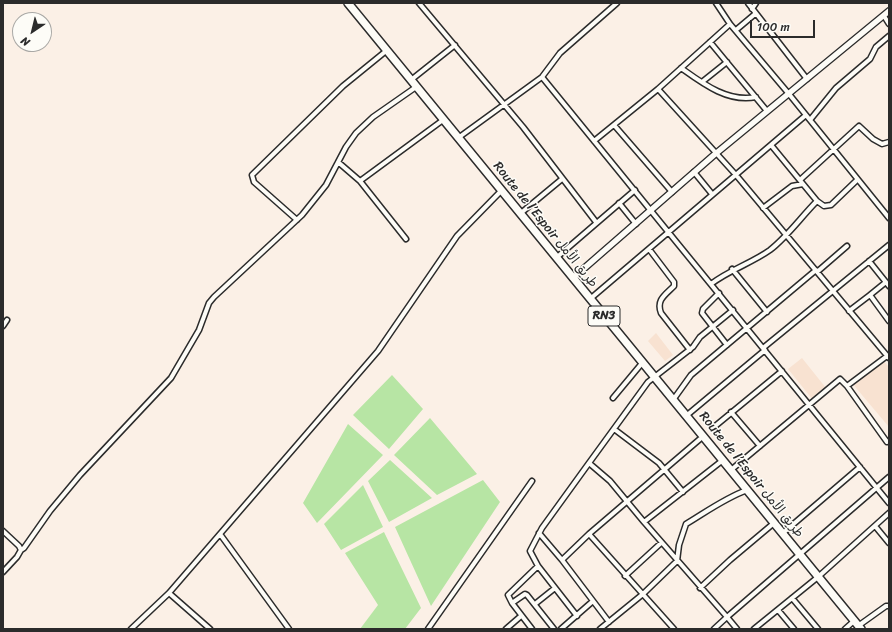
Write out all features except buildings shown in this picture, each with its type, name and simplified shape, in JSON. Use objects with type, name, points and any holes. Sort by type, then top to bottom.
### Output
[{"type":"highway","name":"Route de l’Espoir طريق الأمل","points":[[348,3],[858,626]]},
{"type":"street","points":[[419,3],[503,103],[596,222]]},
{"type":"street","points":[[458,138],[503,103],[542,77],[560,53],[617,3]]},
{"type":"street","points":[[716,3],[730,24],[789,94],[889,218]]},
{"type":"street","points":[[748,3],[755,14],[807,79]]},
{"type":"street","points":[[752,10],[756,3]]},
{"type":"street","points":[[573,278],[716,153],[889,11]]},
{"type":"street","points":[[736,30],[755,14]]},
{"type":"street","points":[[884,16],[889,24]]},
{"type":"street","points":[[594,141],[658,89],[730,24]]},
{"type":"street","points":[[810,120],[836,88],[870,59],[876,47],[889,36]]},
{"type":"street","points":[[710,42],[767,111]]},
{"type":"street","points":[[410,80],[455,45]]},
{"type":"street","points":[[297,220],[254,182],[252,175],[343,86],[386,51]]},
{"type":"street","points":[[702,82],[727,62]]},
{"type":"street","points":[[681,68],[702,82],[734,97],[748,99],[756,97]]},
{"type":"street","points":[[542,77],[652,210],[668,232],[889,503]]},
{"type":"street","points":[[3,572],[17,557],[50,511],[80,475],[171,378],[187,352],[214,297],[297,220],[326,186],[351,138],[363,126],[416,87]]},
{"type":"street","points":[[658,89],[736,175],[888,357],[847,386]]},
{"type":"street","points":[[590,299],[806,115]]},
{"type":"street","points":[[360,181],[443,120]]},
{"type":"street","points":[[614,125],[672,192]]},
{"type":"street","points":[[763,208],[792,186],[802,182],[859,126],[873,140],[882,144],[889,142]]},
{"type":"street","points":[[771,145],[817,201],[824,206],[828,206],[857,180]]},
{"type":"street","points":[[338,162],[360,181],[406,239]]},
{"type":"street","points":[[694,172],[712,194]]},
{"type":"street","points":[[521,213],[562,179]]},
{"type":"street","points":[[131,629],[169,593],[378,350],[457,236],[502,190]]},
{"type":"street","points":[[556,258],[635,190]]},
{"type":"street","points":[[711,284],[732,269],[770,250],[786,236],[801,216],[817,201]]},
{"type":"street","points":[[619,203],[636,224]]},
{"type":"street","points":[[686,416],[889,245]]},
{"type":"street","points":[[673,400],[691,375],[847,246]]},
{"type":"street","points":[[649,249],[674,282],[674,286],[659,301],[658,306],[661,313],[690,350]]},
{"type":"street","points":[[869,261],[889,286]]},
{"type":"street","points":[[732,269],[767,312]]},
{"type":"street","points":[[849,311],[886,282]]},
{"type":"street","points":[[718,293],[703,309],[702,313],[727,345]]},
{"type":"street","points":[[870,295],[889,321]]},
{"type":"street","points":[[577,616],[538,566],[530,551],[539,533],[654,376],[690,350],[712,327],[733,310]]},
{"type":"street","points":[[3,326],[7,320]]},
{"type":"street","points":[[613,398],[643,362]]},
{"type":"street","points":[[714,427],[782,371]]},
{"type":"street","points":[[731,470],[838,380],[842,380],[887,442],[889,441]]},
{"type":"street","points":[[732,412],[760,446]]},
{"type":"street","points":[[614,429],[637,445],[665,469],[683,492]]},
{"type":"street","points":[[562,560],[588,534],[700,439]]},
{"type":"street","points":[[644,522],[723,460]]},
{"type":"street","points":[[589,463],[610,481],[661,543],[737,629]]},
{"type":"street","points":[[783,533],[860,467]]},
{"type":"street","points":[[714,629],[889,477]]},
{"type":"street","points":[[428,629],[532,481]]},
{"type":"street","points":[[600,629],[643,594],[677,561],[679,545],[686,524],[714,508],[730,496],[747,490]]},
{"type":"street","points":[[754,629],[818,577],[889,513]]},
{"type":"street","points":[[700,588],[774,523]]},
{"type":"street","points":[[875,526],[889,543]]},
{"type":"street","points":[[3,531],[19,546],[21,550]]},
{"type":"street","points":[[539,533],[562,560],[609,622]]},
{"type":"street","points":[[220,534],[289,629]]},
{"type":"street","points":[[588,534],[643,594],[671,628]]},
{"type":"street","points":[[625,576],[661,543]]},
{"type":"street","points":[[532,629],[512,603],[509,593],[538,566]]},
{"type":"street","points":[[535,604],[555,588]]},
{"type":"street","points":[[169,593],[210,629]]},
{"type":"street","points":[[512,603],[526,594],[554,629]]},
{"type":"street","points":[[792,598],[818,629]]},
{"type":"street","points":[[561,629],[593,601]]},
{"type":"street","points":[[845,629],[858,626],[886,606],[889,606]]},
{"type":"street","points":[[778,610],[794,629]]},
{"type":"street","points":[[506,629],[521,616]]},
{"type":"shaded area","points":[[656,333],[673,355],[665,361],[648,341]]},
{"type":"shaded area","points":[[880,357],[889,367],[889,427],[851,382]]},
{"type":"shaded area","points":[[802,358],[826,388],[813,400],[788,369]]},
{"type":"green space","points":[[392,375],[423,409],[389,449],[353,415]]},
{"type":"green space","points":[[430,418],[477,474],[437,495],[394,455]]},
{"type":"green space","points":[[348,424],[383,455],[317,523],[303,503]]},
{"type":"green space","points":[[390,460],[432,498],[389,522],[368,481]]},
{"type":"green space","points":[[483,480],[500,502],[431,606],[395,527]]},
{"type":"green space","points":[[363,485],[383,527],[341,550],[324,524]]},
{"type":"green space","points":[[384,532],[421,608],[405,629],[360,629],[378,605],[345,553]]}]
